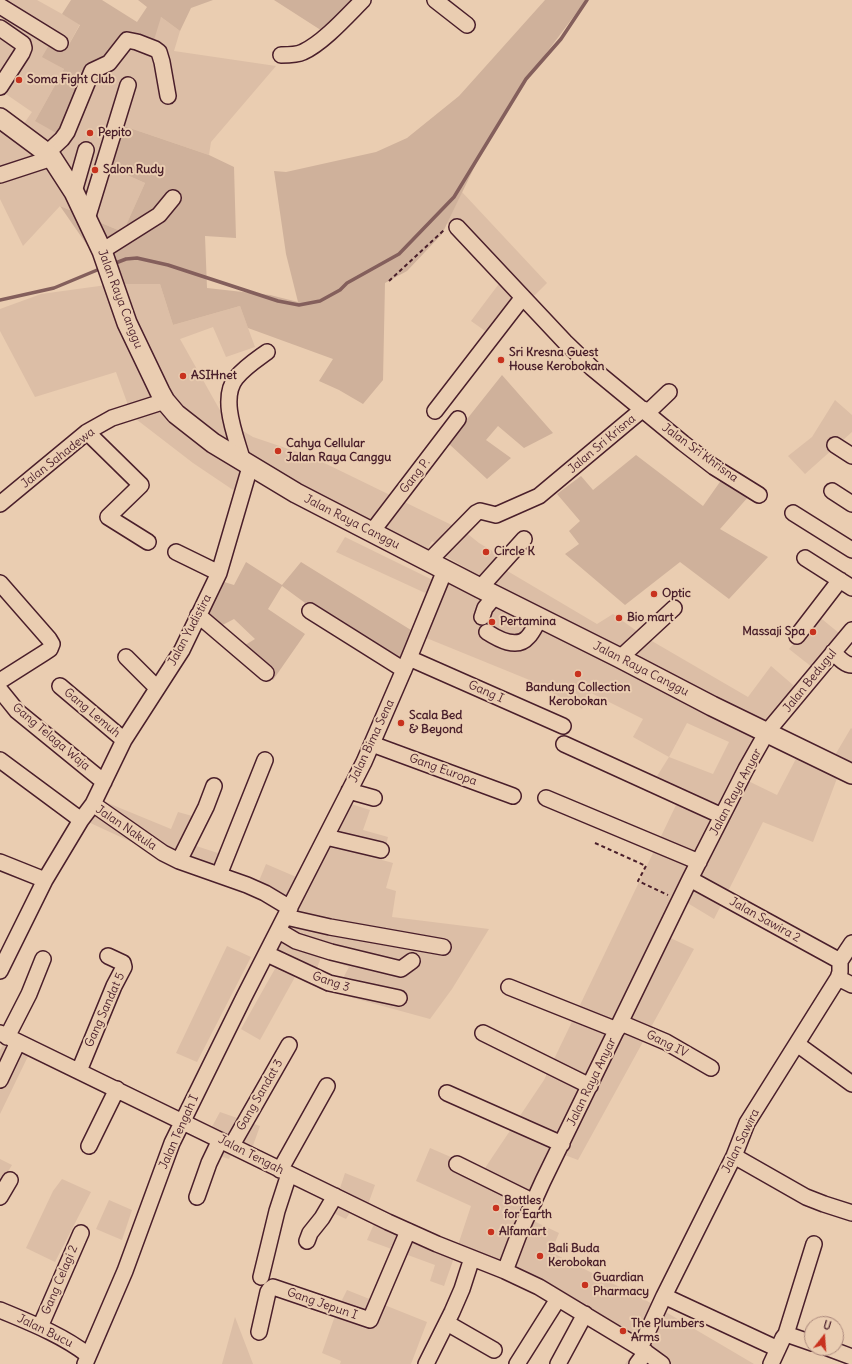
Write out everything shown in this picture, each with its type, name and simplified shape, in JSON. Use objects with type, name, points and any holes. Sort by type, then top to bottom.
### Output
[{"type":"main road","name":"Jalan Raya Canggu","points":[[0,118],[49,155],[74,192],[102,251],[127,323],[165,401],[176,414],[213,443],[296,493],[371,533],[712,706],[852,774]]},
{"type":"street","points":[[281,55],[302,53],[313,46],[341,22],[363,0]]},
{"type":"street","points":[[435,0],[467,25]]},
{"type":"street","points":[[0,6],[60,43]]},
{"type":"street","points":[[0,28],[23,44],[24,48],[0,87]]},
{"type":"street","points":[[0,175],[49,155],[66,132],[92,71],[109,63],[127,40],[137,42],[159,52],[168,96]]},
{"type":"street","points":[[87,219],[128,85]]},
{"type":"street","points":[[74,192],[86,150]]},
{"type":"street","points":[[102,251],[160,215],[173,198]]},
{"type":"street","name":"Jalan Sri Krisna","points":[[437,566],[476,512],[480,511],[496,515],[539,496],[645,411],[592,368],[565,342],[457,228]]},
{"type":"street","points":[[435,411],[522,297]]},
{"type":"street","points":[[247,464],[231,417],[229,395],[235,380],[245,368],[267,352]]},
{"type":"street","points":[[645,411],[669,392]]},
{"type":"street","name":"Jalan Sahadewa","points":[[0,504],[87,432],[112,418],[165,401]]},
{"type":"street","name":"Jalan Sri Khrisna","points":[[645,411],[714,467],[759,495]]},
{"type":"street","name":"Gang P.","points":[[371,533],[458,419]]},
{"type":"street","points":[[87,432],[140,485],[108,517],[148,542]]},
{"type":"street","points":[[835,445],[852,456]]},
{"type":"street","name":"Jalan Yudistira","points":[[93,804],[124,740],[182,650],[219,573],[247,464]]},
{"type":"street","points":[[832,491],[852,504]]},
{"type":"street","points":[[793,513],[852,550]]},
{"type":"street","points":[[482,617],[488,592],[524,539]]},
{"type":"street","points":[[176,552],[219,573]]},
{"type":"street","points":[[797,636],[846,584],[805,558]]},
{"type":"street","name":"Jalan Bima Sena","points":[[288,912],[372,744],[407,664],[437,566]]},
{"type":"street","points":[[0,583],[52,644],[50,649],[0,681]]},
{"type":"street","points":[[620,658],[674,608]]},
{"type":"street","name":"Gang I","points":[[310,611],[407,664],[563,726]]},
{"type":"street","points":[[198,616],[266,673]]},
{"type":"street","points":[[487,632],[500,640],[518,642],[527,638],[540,618]]},
{"type":"street","name":"Jalan Bedugul","points":[[768,732],[852,630]]},
{"type":"street","points":[[833,652],[845,663],[852,665]]},
{"type":"street","points":[[126,657],[157,688]]},
{"type":"street","name":"Gang Lemuh","points":[[60,686],[124,740]]},
{"type":"street","name":"Gang Telaga Waja","points":[[0,690],[17,711],[104,782]]},
{"type":"street","name":"Jalan Raya Anyar","points":[[505,1271],[534,1202],[690,879],[722,816],[768,732]]},
{"type":"street","name":"Gang Europa","points":[[372,744],[513,796]]},
{"type":"street","points":[[564,744],[722,816]]},
{"type":"street","points":[[0,760],[81,820]]},
{"type":"street","points":[[219,875],[265,760]]},
{"type":"street","points":[[179,861],[206,807],[214,786]]},
{"type":"street","points":[[349,790],[374,798]]},
{"type":"street","points":[[546,798],[699,862]]},
{"type":"street","name":"Jalan Nakula","points":[[0,971],[45,880],[81,820],[93,804],[163,853],[179,861],[265,893],[288,912],[330,927],[443,947]]},
{"type":"street","points":[[326,837],[381,850]]},
{"type":"street","points":[[0,862],[45,880]]},
{"type":"street","name":"Jalan Sawira 2","points":[[690,879],[840,961]]},
{"type":"street","name":"Jalan Tengah I","points":[[87,1359],[125,1271],[172,1143],[288,912]]},
{"type":"street","points":[[279,931],[296,941],[331,952],[401,969],[412,961]]},
{"type":"street","name":"Jalan Sawira","points":[[637,1364],[664,1296],[734,1156],[747,1123],[838,978],[840,972],[840,961],[852,943]]},
{"type":"street","name":"Gang 3","points":[[267,954],[329,984],[399,998]]},
{"type":"street","name":"Gang Sandat 5","points":[[79,1071],[114,986],[124,967],[122,963],[108,956]]},
{"type":"street","points":[[0,1080],[8,1037],[29,994],[43,959]]},
{"type":"street","points":[[838,978],[852,985]]},
{"type":"street","name":"Gang IV","points":[[509,987],[666,1042],[711,1068]]},
{"type":"street","points":[[483,1033],[590,1086]]},
{"type":"street","name":"Jalan Tengah","points":[[8,1037],[408,1231],[505,1271]]},
{"type":"street","points":[[797,1044],[852,1084]]},
{"type":"street","name":"Gang Sandat 3","points":[[197,1197],[209,1163],[226,1143],[289,1045]]},
{"type":"street","points":[[261,1277],[285,1172],[327,1086]]},
{"type":"street","points":[[89,1146],[117,1089]]},
{"type":"street","points":[[447,1093],[562,1144]]},
{"type":"street","points":[[734,1156],[806,1197],[852,1213]]},
{"type":"street","points":[[457,1164],[534,1202]]},
{"type":"street","points":[[0,1197],[10,1180]]},
{"type":"street","points":[[307,1241],[310,1233],[322,1218],[335,1196]]},
{"type":"street","name":"Gang Jepun I","points":[[259,1332],[268,1292],[273,1288],[370,1320],[408,1231]]},
{"type":"street","name":"Gang Celagi 2","points":[[40,1327],[81,1233]]},
{"type":"street","points":[[771,1364],[786,1334],[814,1244]]},
{"type":"street","points":[[426,1364],[462,1289],[472,1258]]},
{"type":"street","points":[[505,1271],[558,1298],[643,1350],[662,1364]]},
{"type":"street","points":[[664,1296],[778,1349]]},
{"type":"street","points":[[517,1364],[558,1298]]},
{"type":"street","name":"Jalan Bucu","points":[[0,1310],[40,1327],[71,1343],[87,1359]]},
{"type":"street","points":[[558,1364],[585,1314]]},
{"type":"street","points":[[447,1323],[494,1350]]},
{"type":"street","points":[[786,1334],[804,1340]]},
{"type":"path","points":[[389,281],[445,229],[451,226],[457,228]]},
{"type":"path","points":[[596,843],[646,866],[638,880],[680,901]]},
{"type":"shaded area","points":[[0,0],[37,0],[80,24],[67,48],[43,56],[64,69],[35,121],[83,77],[161,17],[180,31],[174,51],[276,66],[211,142],[209,155],[118,124],[100,163],[145,183],[123,232],[60,206],[23,246],[0,199],[0,118],[18,132],[32,112],[0,90]]},
{"type":"shaded area","points":[[71,0],[102,0],[137,22],[147,7],[138,0],[213,0],[191,8],[180,31],[161,17],[151,50],[121,36],[58,134],[35,121],[64,69],[42,57],[52,40],[67,48],[80,25],[62,14]]},
{"type":"shaded area","points":[[274,0],[353,0],[330,36]]},
{"type":"shaded area","points":[[545,0],[586,0],[512,99],[487,141],[442,234],[407,271],[385,283],[383,380],[363,404],[339,390],[319,381],[333,359],[248,328],[240,306],[173,325],[160,284],[114,284],[60,206],[123,232],[145,183],[100,163],[118,124],[209,155],[234,167],[236,238],[205,236],[207,288],[270,295],[298,302],[286,254],[274,171],[286,172],[376,152],[407,138],[459,96]]},
{"type":"shaded area","points":[[462,192],[547,283],[524,306],[498,340],[471,321],[501,281],[447,223]]},
{"type":"shaded area","points":[[114,284],[160,284],[173,325],[240,306],[255,347],[226,357],[213,327],[180,339],[226,421],[253,437],[312,457],[464,531],[479,543],[511,562],[504,569],[597,624],[613,614],[645,637],[748,697],[771,666],[800,691],[744,779],[777,795],[799,753],[828,767],[851,728],[852,729],[852,779],[839,773],[813,842],[763,822],[714,919],[681,899],[662,934],[694,949],[578,1160],[549,1149],[519,1214],[559,1233],[551,1252],[647,1301],[754,1364],[625,1364],[633,1353],[496,1264],[456,1252],[444,1286],[430,1281],[435,1265],[367,1240],[377,1217],[456,1251],[471,1206],[416,1181],[430,1148],[483,1171],[544,1080],[677,803],[649,789],[669,757],[633,737],[643,719],[591,693],[582,709],[527,679],[419,635],[434,597],[336,552],[345,537],[443,585],[452,577],[489,581],[445,556],[447,550],[432,541],[420,562],[252,476],[245,498],[193,463],[132,416],[116,372],[35,397],[0,331],[0,309],[41,294]],"holes":[[[687,723],[729,742],[713,774],[669,757]]]},
{"type":"shaded area","points":[[502,375],[553,433],[524,448],[498,426],[486,440],[511,458],[487,479],[448,443]]},
{"type":"shaded area","points":[[835,400],[852,415],[852,432],[805,474],[788,456],[812,437]]},
{"type":"shaded area","points":[[636,455],[703,506],[722,479],[749,496],[720,529],[768,557],[729,599],[680,562],[625,605],[565,554],[579,544],[569,531],[580,521],[557,494],[581,476],[593,490]]},
{"type":"shaded area","points":[[246,562],[282,585],[301,562],[419,635],[402,674],[282,586],[268,609],[305,634],[273,680],[237,650],[255,639],[234,619],[215,629],[198,617],[221,581],[234,585]]},
{"type":"shaded area","points":[[817,615],[845,638],[817,671],[789,649]]},
{"type":"shaded area","points":[[98,799],[171,829],[178,812],[203,819],[190,844],[227,856],[216,881],[86,821]]},
{"type":"shaded area","points":[[351,804],[370,810],[363,830],[388,837],[382,860],[393,863],[386,888],[396,891],[392,917],[489,929],[452,989],[430,1019],[335,993],[349,967],[321,957],[311,985],[295,977],[260,1040],[241,1029],[276,967],[263,962],[292,913],[253,897],[254,893],[266,864],[308,882]]},
{"type":"shaded area","points":[[227,946],[251,957],[197,1062],[176,1053]]},
{"type":"shaded area","points":[[7,1038],[32,1048],[0,1114],[0,1050]]},
{"type":"shaded area","points":[[220,1112],[260,1126],[250,1154],[235,1147],[229,1159],[207,1152],[212,1136],[208,1134]]},
{"type":"shaded area","points":[[0,1159],[12,1165],[0,1185]]},
{"type":"shaded area","points":[[345,1173],[375,1185],[366,1210],[355,1204],[346,1219],[323,1208],[338,1194]]},
{"type":"shaded area","points":[[62,1179],[91,1192],[55,1262],[26,1248],[53,1191]]},
{"type":"shaded area","points":[[109,1200],[132,1210],[122,1240],[96,1229]]},
{"type":"shaded area","points":[[347,1290],[427,1322],[411,1364],[340,1364],[341,1361],[322,1353],[337,1310]]},
{"type":"shaded area","points":[[235,1317],[253,1364],[222,1364]]},
{"type":"waterway","points":[[113,264],[126,259],[137,258],[168,265],[278,301],[299,305],[320,301],[340,290],[347,283],[399,254],[454,197],[526,79],[561,39],[587,0]]},
{"type":"waterway","points":[[0,300],[54,288],[102,268]]},
{"type":"place","name":"Soma Fight Club","points":[[19,80]]},
{"type":"place","name":"Pepito","points":[[90,133]]},
{"type":"place","name":"Salon Rudy","points":[[95,170]]},
{"type":"place","name":"Sri Kresna Guest House Kerobokan","points":[[501,360]]},
{"type":"place","name":"ASIHnet","points":[[183,376]]},
{"type":"place","name":"Cahya Cellular Jalan Raya Canggu","points":[[278,451]]},
{"type":"place","name":"Circle K","points":[[486,552]]},
{"type":"place","name":"Optic","points":[[654,594]]},
{"type":"place","name":"Bio mart","points":[[619,618]]},
{"type":"place","name":"Pertamina","points":[[492,622]]},
{"type":"place","name":"Massaji Spa","points":[[813,632]]},
{"type":"place","name":"Bandung Collection Kerobokan","points":[[578,674]]},
{"type":"place","name":"Scala Bed & Beyond","points":[[401,723]]},
{"type":"place","name":"Bottles for Earth","points":[[496,1208]]},
{"type":"place","name":"Alfamart","points":[[491,1232]]},
{"type":"place","name":"Bali Buda Kerobokan","points":[[540,1256]]},
{"type":"place","name":"Guardian Pharmacy","points":[[585,1285]]},
{"type":"place","name":"The Plumbers Arms","points":[[623,1331]]}]
